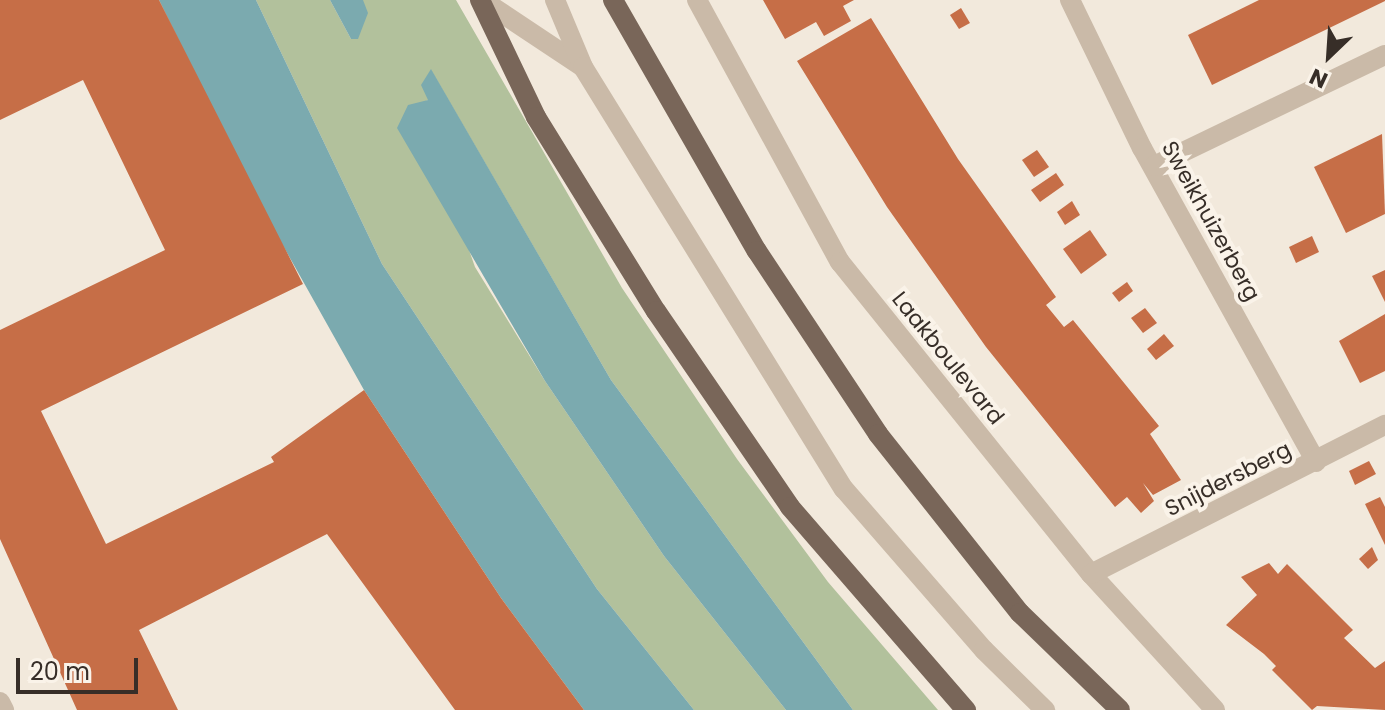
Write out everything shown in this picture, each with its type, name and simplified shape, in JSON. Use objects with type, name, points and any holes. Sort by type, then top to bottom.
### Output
[{"type":"main road","points":[[481,0],[536,117],[656,311],[790,507],[966,710]]},
{"type":"main road","points":[[613,0],[757,251],[878,434],[1020,613],[1120,710]]},
{"type":"street","points":[[481,0],[583,67]]},
{"type":"street","points":[[555,0],[583,67],[844,489],[984,650],[1045,710]]},
{"type":"street","name":"Laakboulevard","points":[[697,0],[840,262],[1091,574],[1215,710]]},
{"type":"street","name":"Sweikhuizerberg","points":[[1070,0],[1154,166],[1316,462]]},
{"type":"street","points":[[1154,166],[1385,55]]},
{"type":"street","name":"Snijdersberg","points":[[1091,574],[1385,425]]},
{"type":"street","points":[[0,702],[4,710]]},
{"type":"green space","points":[[256,0],[330,0],[351,39],[363,0],[456,0],[622,288],[737,459],[828,582],[938,710],[853,710],[611,380],[431,70],[428,100],[418,105],[475,267],[545,381],[664,556],[786,710],[694,710],[597,589],[382,264]]},
{"type":"water","points":[[159,0],[256,0],[382,264],[597,589],[694,710],[584,710],[501,598],[364,390],[258,201]]},
{"type":"water","points":[[330,0],[363,0],[368,13],[358,39],[351,39]]},
{"type":"water","points":[[431,69],[611,380],[853,710],[786,710],[664,556],[545,381],[397,128],[408,105],[428,100],[421,85]]},
{"type":"building","points":[[0,0],[159,0],[303,284],[41,411],[106,544],[274,462],[271,457],[364,390],[501,598],[584,710],[455,710],[327,534],[139,630],[178,710],[77,710],[0,539],[0,330],[165,250],[83,80],[0,120]]},
{"type":"building","points":[[763,0],[854,0],[843,6],[851,21],[824,36],[816,22],[785,39]]},
{"type":"building","points":[[1259,0],[1385,1],[1212,85],[1188,35]]},
{"type":"building","points":[[961,8],[970,23],[959,29],[950,15]]},
{"type":"building","points":[[871,18],[958,159],[1056,297],[1046,305],[1064,327],[1073,320],[1159,426],[1150,434],[1181,480],[1153,495],[1143,483],[1154,501],[1141,513],[1127,497],[1115,507],[986,347],[887,207],[797,61]]},
{"type":"building","points":[[1382,134],[1385,214],[1346,233],[1314,167]]},
{"type":"building","points":[[1037,150],[1049,167],[1034,177],[1022,160]]},
{"type":"building","points":[[1056,173],[1064,185],[1040,202],[1031,190]]},
{"type":"building","points":[[1072,201],[1080,215],[1065,225],[1057,212]]},
{"type":"building","points":[[1090,230],[1107,255],[1081,274],[1063,249]]},
{"type":"building","points":[[1312,236],[1319,252],[1296,263],[1289,247]]},
{"type":"building","points":[[1385,270],[1385,302],[1372,276]]},
{"type":"building","points":[[1127,282],[1133,291],[1119,302],[1112,293]]},
{"type":"building","points":[[1145,308],[1157,323],[1143,333],[1131,318]]},
{"type":"building","points":[[1385,314],[1385,371],[1360,383],[1339,341]]},
{"type":"building","points":[[1164,334],[1174,346],[1156,360],[1147,349]]},
{"type":"building","points":[[1369,461],[1376,474],[1355,485],[1349,471]]},
{"type":"building","points":[[1380,497],[1385,507],[1385,545],[1365,504]]},
{"type":"building","points":[[1372,547],[1378,560],[1368,569],[1359,559]]},
{"type":"building","points":[[1269,563],[1278,574],[1287,564],[1353,630],[1344,638],[1375,668],[1385,661],[1385,710],[1317,706],[1312,710],[1272,670],[1276,666],[1264,654],[1226,625],[1257,595],[1241,577]]}]
